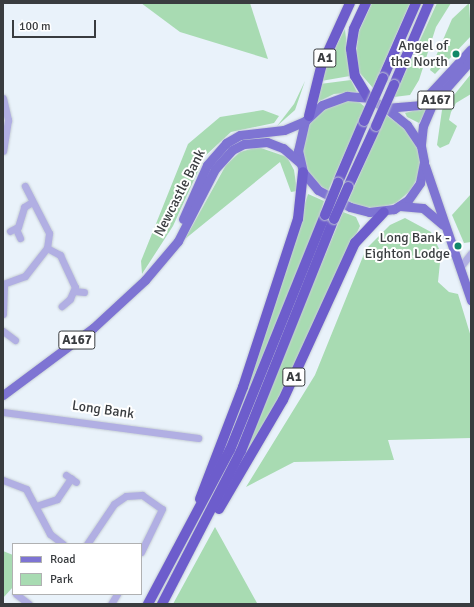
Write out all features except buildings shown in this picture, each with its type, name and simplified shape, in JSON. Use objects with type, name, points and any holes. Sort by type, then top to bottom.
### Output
[{"type":"highway","name":"A1","points":[[307,119],[324,61],[350,3]]},
{"type":"highway","name":"A1","points":[[366,3],[354,29],[351,49],[355,76],[368,98]]},
{"type":"highway","name":"A1","points":[[198,541],[241,451],[329,217],[338,182],[416,3]]},
{"type":"highway","name":"A1","points":[[148,604],[184,541],[230,450],[329,217],[348,187],[429,3]]},
{"type":"highway","name":"A1","points":[[184,541],[243,387],[298,219],[302,168]]},
{"type":"highway","name":"A1","points":[[162,604],[283,400],[359,236],[384,212]]},
{"type":"main road","name":"A167","points":[[386,108],[419,105],[471,49]]},
{"type":"main road","name":"A167","points":[[302,168],[318,190],[337,201],[360,211],[384,212],[400,206],[420,183],[424,162],[421,146],[423,126],[433,103],[471,60]]},
{"type":"main road","name":"A167","points":[[307,119],[334,98],[368,98],[386,108],[407,125],[421,146]]},
{"type":"main road","points":[[302,168],[299,139],[307,119]]},
{"type":"main road","name":"Newcastle Bank","points":[[155,269],[180,225],[207,165],[221,147],[240,135],[284,130],[307,119]]},
{"type":"main road","name":"Newcastle Bank","points":[[3,394],[93,328],[155,269],[178,241],[215,169],[232,150],[244,144],[267,142],[283,148],[302,168]]},
{"type":"main road","points":[[424,162],[461,266],[471,300]]},
{"type":"main road","points":[[400,206],[423,208],[448,231]]},
{"type":"street","points":[[3,98],[8,120],[3,151]]},
{"type":"street","points":[[3,314],[4,284],[25,276],[47,248],[49,233],[32,202],[26,186]]},
{"type":"street","points":[[20,238],[13,230],[24,207],[32,202]]},
{"type":"street","points":[[47,248],[60,255],[74,291]]},
{"type":"street","points":[[461,266],[471,253]]},
{"type":"street","points":[[74,291],[84,292]]},
{"type":"street","points":[[62,306],[74,291]]},
{"type":"street","points":[[3,333],[15,340]]},
{"type":"street","name":"Long Bank","points":[[3,412],[198,438]]},
{"type":"street","points":[[36,506],[57,499],[71,479]]},
{"type":"street","points":[[3,480],[26,489],[50,534],[62,543]]},
{"type":"street","points":[[88,543],[114,504],[126,496],[142,495],[162,509],[142,550]]},
{"type":"street","points":[[17,595],[29,604]]},
{"type":"street","points":[[111,604],[116,595]]},
{"type":"green space","points":[[141,3],[250,3],[268,59],[180,32]]},
{"type":"green space","points":[[372,3],[410,3],[373,88],[359,72],[356,53],[359,31]]},
{"type":"green space","points":[[437,3],[451,3],[436,27],[419,80],[410,95],[394,97]]},
{"type":"green space","points":[[469,3],[471,36],[435,74],[430,70],[452,19]]},
{"type":"green space","points":[[345,29],[350,76],[321,81],[324,69]]},
{"type":"green space","points":[[471,74],[471,94],[456,103],[449,120],[457,126],[449,144],[440,148],[437,145],[442,110]]},
{"type":"green space","points":[[351,80],[357,92],[334,94],[316,103],[320,84]]},
{"type":"green space","points":[[305,81],[295,110],[277,126],[294,104]]},
{"type":"green space","points":[[437,93],[419,123],[407,117],[405,113],[416,110]]},
{"type":"green space","points":[[347,100],[358,101],[365,107],[328,191],[314,181],[306,169],[302,155],[307,126],[318,111]]},
{"type":"green space","points":[[263,110],[279,116],[274,123],[231,132],[205,156],[173,226],[142,274],[141,261],[188,144],[220,117]]},
{"type":"green space","points":[[386,115],[406,129],[416,144],[420,161],[418,177],[410,191],[396,203],[378,208],[361,207],[348,201]]},
{"type":"green space","points":[[258,147],[287,157],[294,170],[297,191],[291,192],[280,162],[185,239],[226,165],[240,152]]},
{"type":"green space","points":[[308,194],[324,201],[320,215],[230,436]]},
{"type":"green space","points":[[471,194],[471,242],[464,243],[452,215]]},
{"type":"green space","points":[[343,212],[356,217],[360,226],[285,387],[232,479]]},
{"type":"green space","points":[[405,218],[431,232],[441,253],[438,282],[449,292],[458,294],[471,337],[471,438],[388,440],[394,460],[294,462],[246,487],[315,375],[366,249],[390,225]]},
{"type":"green space","points":[[215,527],[257,603],[258,604],[173,604]]},
{"type":"green space","points":[[3,551],[12,555],[12,588],[3,598]]},
{"type":"place","name":"Angel of the North","points":[[456,54]]},
{"type":"place","name":"Long Bank - Eighton Lodge","points":[[458,246]]}]
